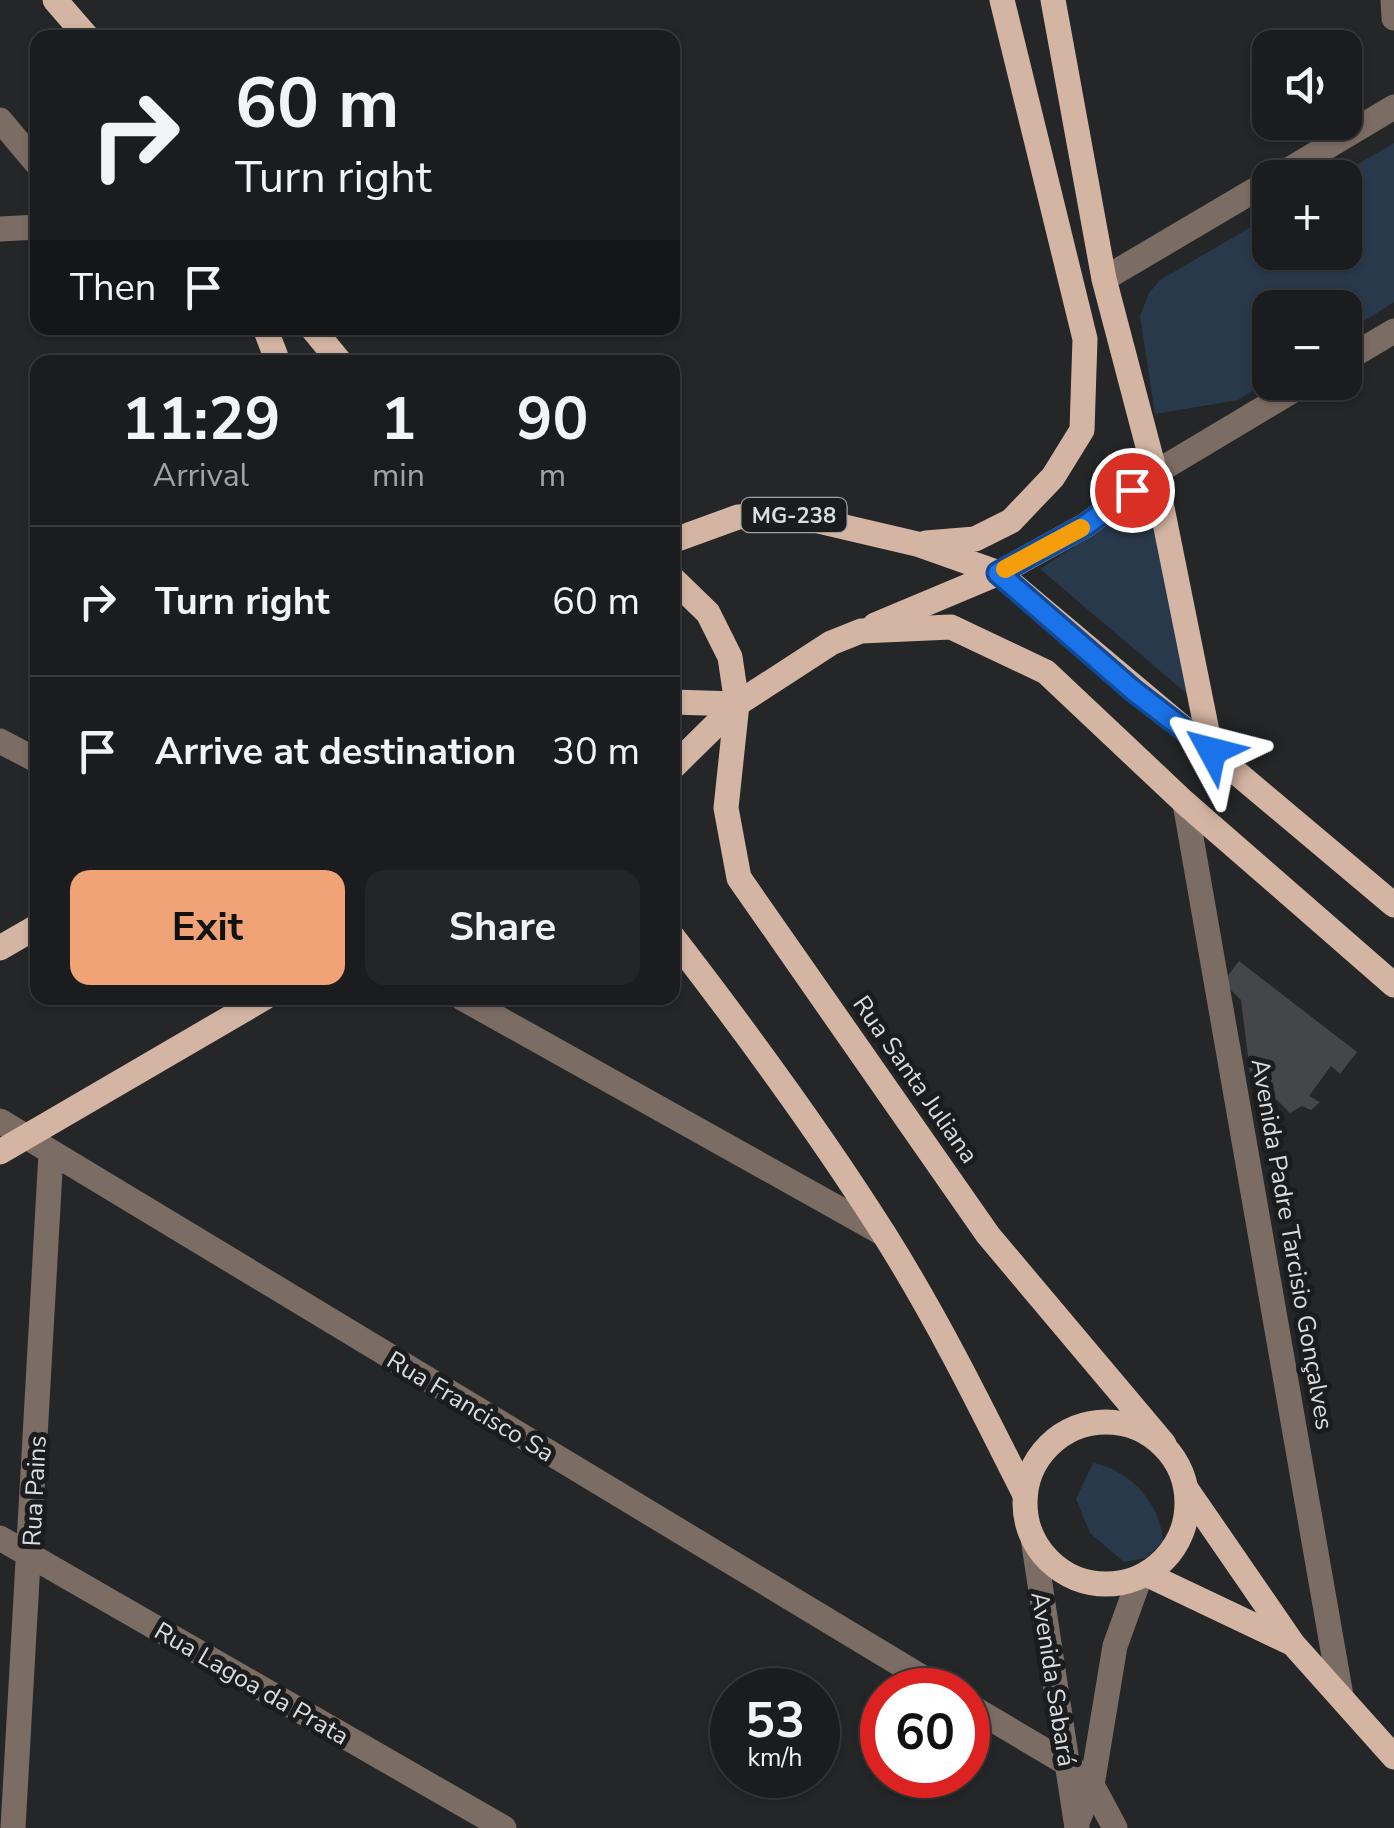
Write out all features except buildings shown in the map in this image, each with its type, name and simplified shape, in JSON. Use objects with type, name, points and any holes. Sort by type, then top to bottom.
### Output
[{"type":"main road","points":[[54,0],[81,30]]},
{"type":"main road","points":[[917,544],[974,539],[1011,521],[1053,477],[1082,430],[1085,339],[1002,0]]},
{"type":"main road","points":[[1053,0],[1104,279],[1154,472],[1212,751]]},
{"type":"main road","points":[[318,335],[334,355]]},
{"type":"main road","points":[[680,760],[737,704],[831,643],[998,573],[1086,525],[1154,472]]},
{"type":"main road","name":"MG-238","points":[[680,538],[738,517],[789,514],[917,544],[998,573],[1134,691],[1212,751],[1394,905]]},
{"type":"main road","name":"Rua Santa Juliana","points":[[680,586],[708,613],[730,657],[737,704],[726,808],[739,878],[988,1235],[1164,1444]]},
{"type":"main road","points":[[861,631],[951,628],[1046,672],[1185,803],[1394,985]]},
{"type":"main road","points":[[680,702],[737,704]]},
{"type":"main road","points":[[0,948],[30,931]]},
{"type":"main road","points":[[680,946],[737,1020],[884,1234],[962,1370],[1025,1496],[1033,1538],[1047,1559],[1079,1579],[1116,1584],[1143,1575],[1162,1562],[1178,1541],[1186,1516],[1187,1490]]},
{"type":"main road","points":[[0,1152],[252,1005]]},
{"type":"main road","points":[[1025,1496],[1032,1470],[1046,1447],[1067,1431],[1092,1422],[1118,1421],[1143,1429],[1164,1444],[1179,1465],[1187,1490],[1293,1644],[1390,1744]]},
{"type":"main road","points":[[1143,1575],[1293,1644]]},
{"type":"street","points":[[1393,0],[1394,18]]},
{"type":"street","points":[[1305,160],[1394,107]]},
{"type":"street","points":[[0,120],[30,155]]},
{"type":"street","points":[[1104,279],[1252,191]]},
{"type":"street","points":[[0,230],[30,228]]},
{"type":"street","points":[[1362,350],[1394,331]]},
{"type":"street","points":[[1154,472],[1276,400]]},
{"type":"street","points":[[0,741],[30,757]]},
{"type":"street","name":"Avenida Padre Tarcisio Gonçalves","points":[[1185,803],[1342,1696]]},
{"type":"street","points":[[475,1005],[884,1234]]},
{"type":"street","name":"Rua Francisco Sa","points":[[0,1121],[906,1668]]},
{"type":"street","name":"Rua Pains","points":[[13,1828],[31,1556],[50,1153]]},
{"type":"street","name":"Rua Lagoa da Prata","points":[[0,1538],[504,1828]]},
{"type":"street","name":"Avenida Sabará","points":[[1033,1538],[1078,1824]]},
{"type":"street","name":"Avenida Sabará","points":[[1078,1824],[1092,1785],[1115,1646],[1143,1575]]},
{"type":"street","points":[[990,1718],[1066,1763],[1092,1785],[1115,1828]]},
{"type":"shaded area","points":[[1394,143],[1394,302],[1362,322],[1362,290],[1252,290],[1252,391],[1238,400],[1155,414],[1140,316],[1149,293],[1160,280],[1252,226],[1252,270],[1362,270],[1362,162]]},
{"type":"shaded area","points":[[1145,486],[1192,698],[1040,569],[1101,529]]},
{"type":"shaded area","points":[[1093,1463],[1131,1481],[1149,1501],[1163,1541],[1146,1558],[1124,1562],[1090,1533],[1076,1499]]},
{"type":"slow traffic","points":[[1005,569],[1081,528]]},
{"type":"route","points":[[1132,490],[1086,525],[998,573],[1134,691],[1212,751]]}]
